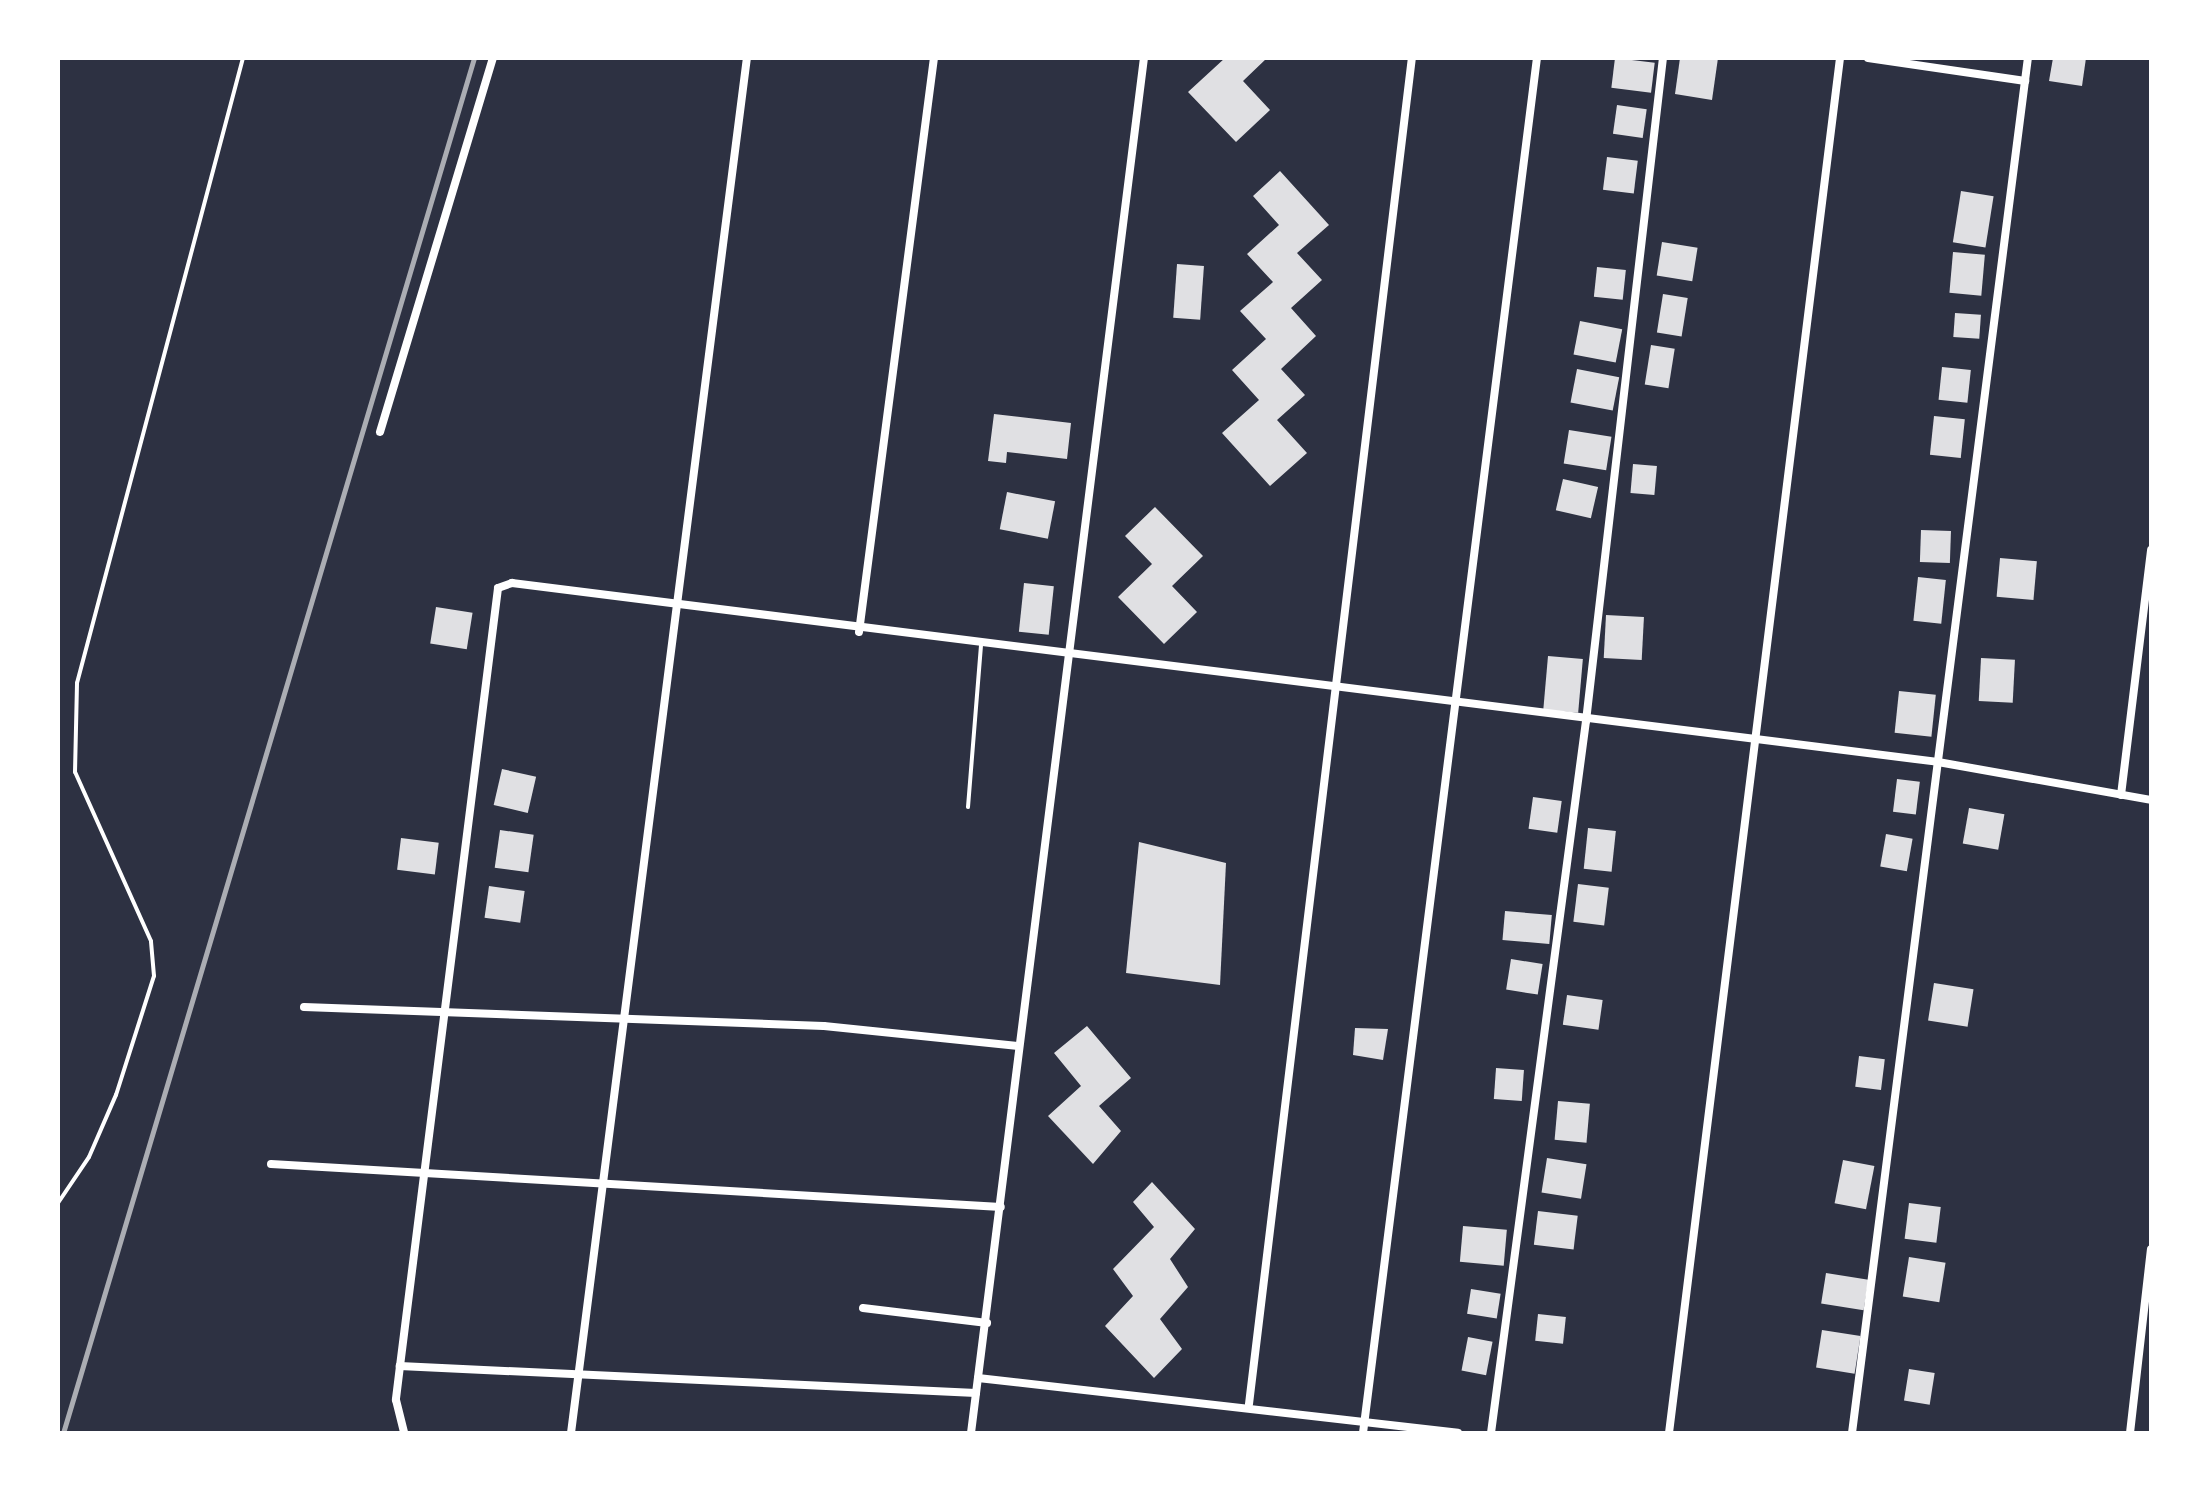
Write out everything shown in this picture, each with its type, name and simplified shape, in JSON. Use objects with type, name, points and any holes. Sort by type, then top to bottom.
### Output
[{"type":"street","points":[[380,432],[493,58]]},
{"type":"street","points":[[571,1433],[747,58]]},
{"type":"street","points":[[859,632],[934,58]]},
{"type":"street","points":[[971,1433],[1144,58]]},
{"type":"street","points":[[1249,1404],[1332,690],[1412,58]]},
{"type":"street","points":[[1363,1433],[1452,703],[1537,58]]},
{"type":"street","points":[[1491,1433],[1586,721],[1663,58]]},
{"type":"street","points":[[1669,1433],[1840,58]]},
{"type":"street","points":[[1868,58],[2025,81]]},
{"type":"street","points":[[1852,1433],[2028,58]]},
{"type":"street","points":[[2121,795],[2151,550]]},
{"type":"street","points":[[404,1433],[396,1400],[420,1174],[444,1010],[495,594],[512,583],[859,632],[1938,762],[2151,800]]},
{"type":"street","points":[[304,1007],[623,1017],[1019,1046]]},
{"type":"street","points":[[271,1164],[1001,1207]]},
{"type":"street","points":[[2130,1433],[2151,1249]]},
{"type":"street","points":[[863,1308],[987,1323]]},
{"type":"street","points":[[400,1366],[976,1393]]},
{"type":"street","points":[[978,1378],[1249,1404],[1458,1433]]},
{"type":"lane","points":[[58,1203],[89,1157],[116,1095],[154,976],[151,941],[75,772],[77,683],[243,58]]},
{"type":"lane","points":[[968,807],[981,646]]},
{"type":"building","points":[[1225,58],[1267,58],[1243,81],[1270,110],[1236,142],[1188,92]]},
{"type":"building","points":[[1615,58],[1655,63],[1651,93],[1611,88]]},
{"type":"building","points":[[1680,58],[1718,58],[1712,100],[1675,94]]},
{"type":"building","points":[[2053,58],[2086,58],[2082,86],[2049,81]]},
{"type":"building","points":[[1617,105],[1647,109],[1643,138],[1613,134]]},
{"type":"building","points":[[1607,157],[1638,161],[1634,194],[1603,190]]},
{"type":"building","points":[[1280,171],[1329,225],[1297,253],[1322,280],[1291,308],[1316,336],[1281,369],[1305,395],[1277,420],[1307,453],[1270,486],[1222,433],[1259,400],[1232,370],[1266,339],[1240,311],[1273,282],[1247,254],[1279,225],[1253,196]]},
{"type":"building","points":[[1961,191],[1994,196],[1985,248],[1953,242]]},
{"type":"building","points":[[1662,242],[1698,248],[1692,281],[1657,276]]},
{"type":"building","points":[[1953,252],[1985,255],[1981,296],[1949,293]]},
{"type":"building","points":[[1177,264],[1204,266],[1200,320],[1173,318]]},
{"type":"building","points":[[1597,267],[1626,270],[1623,300],[1594,297]]},
{"type":"building","points":[[1663,294],[1688,298],[1682,336],[1657,333]]},
{"type":"building","points":[[1955,313],[1981,315],[1979,339],[1953,337]]},
{"type":"building","points":[[1580,321],[1622,329],[1616,363],[1574,354]]},
{"type":"building","points":[[1651,345],[1675,349],[1668,388],[1645,385]]},
{"type":"building","points":[[1942,367],[1971,370],[1967,403],[1939,400]]},
{"type":"building","points":[[1577,369],[1619,377],[1613,411],[1571,402]]},
{"type":"building","points":[[994,414],[1071,423],[1067,459],[1007,452],[1006,463],[988,461]]},
{"type":"building","points":[[1934,416],[1965,419],[1961,458],[1930,455]]},
{"type":"building","points":[[1569,430],[1611,437],[1606,470],[1564,464]]},
{"type":"building","points":[[1633,464],[1657,466],[1654,495],[1630,493]]},
{"type":"building","points":[[1563,479],[1598,487],[1591,518],[1556,510]]},
{"type":"building","points":[[1007,492],[1055,501],[1048,539],[1000,529]]},
{"type":"building","points":[[1155,507],[1203,556],[1172,586],[1197,612],[1164,644],[1118,597],[1152,564],[1125,536]]},
{"type":"building","points":[[1921,530],[1951,531],[1950,563],[1920,562]]},
{"type":"building","points":[[2000,558],[2037,561],[2033,600],[1997,597]]},
{"type":"building","points":[[1918,577],[1946,580],[1941,624],[1913,621]]},
{"type":"building","points":[[1024,583],[1054,586],[1049,635],[1019,632]]},
{"type":"building","points":[[436,607],[473,613],[467,649],[430,644]]},
{"type":"building","points":[[1606,615],[1644,617],[1642,660],[1604,658]]},
{"type":"building","points":[[1548,656],[1583,659],[1578,713],[1543,710]]},
{"type":"building","points":[[1981,658],[2015,660],[2013,703],[1979,701]]},
{"type":"building","points":[[1899,691],[1936,695],[1931,737],[1895,733]]},
{"type":"building","points":[[502,769],[536,777],[528,813],[494,805]]},
{"type":"building","points":[[1897,779],[1920,782],[1916,815],[1893,812]]},
{"type":"building","points":[[1533,797],[1562,801],[1557,833],[1529,829]]},
{"type":"building","points":[[1969,808],[2004,814],[1998,850],[1963,843]]},
{"type":"building","points":[[1588,828],[1616,831],[1612,872],[1584,869]]},
{"type":"building","points":[[500,830],[534,835],[528,872],[495,868]]},
{"type":"building","points":[[1886,834],[1913,839],[1907,871],[1880,866]]},
{"type":"building","points":[[401,838],[439,843],[435,874],[397,870]]},
{"type":"building","points":[[1139,842],[1226,863],[1220,985],[1126,973]]},
{"type":"building","points":[[1578,884],[1609,888],[1604,925],[1573,922]]},
{"type":"building","points":[[489,886],[525,891],[520,923],[485,918]]},
{"type":"building","points":[[1505,911],[1552,915],[1549,944],[1502,940]]},
{"type":"building","points":[[1511,959],[1543,964],[1538,995],[1506,990]]},
{"type":"building","points":[[1934,983],[1974,989],[1968,1027],[1928,1021]]},
{"type":"building","points":[[1567,995],[1603,1000],[1598,1030],[1563,1025]]},
{"type":"building","points":[[1087,1026],[1131,1078],[1099,1106],[1121,1131],[1093,1164],[1048,1116],[1081,1086],[1054,1053]]},
{"type":"building","points":[[1355,1028],[1388,1029],[1383,1060],[1353,1055]]},
{"type":"building","points":[[1859,1056],[1885,1059],[1881,1090],[1855,1087]]},
{"type":"building","points":[[1496,1068],[1524,1070],[1522,1101],[1494,1099]]},
{"type":"building","points":[[1558,1101],[1590,1104],[1586,1143],[1555,1140]]},
{"type":"building","points":[[1547,1158],[1587,1164],[1581,1199],[1542,1193]]},
{"type":"building","points":[[1843,1160],[1874,1166],[1866,1209],[1835,1203]]},
{"type":"building","points":[[1152,1182],[1195,1229],[1170,1259],[1188,1287],[1160,1319],[1182,1349],[1154,1378],[1105,1326],[1133,1296],[1113,1269],[1154,1227],[1133,1202]]},
{"type":"building","points":[[1909,1203],[1941,1207],[1936,1243],[1905,1239]]},
{"type":"building","points":[[1538,1211],[1578,1216],[1574,1250],[1534,1245]]},
{"type":"building","points":[[1463,1226],[1507,1230],[1504,1266],[1460,1262]]},
{"type":"building","points":[[1909,1257],[1946,1263],[1939,1302],[1903,1297]]},
{"type":"building","points":[[1826,1273],[1868,1280],[1864,1310],[1821,1304]]},
{"type":"building","points":[[1471,1289],[1501,1294],[1497,1318],[1467,1314]]},
{"type":"building","points":[[1538,1314],[1566,1317],[1563,1344],[1535,1341]]},
{"type":"building","points":[[1822,1330],[1861,1336],[1855,1374],[1816,1368]]},
{"type":"building","points":[[1468,1337],[1493,1342],[1486,1375],[1462,1370]]},
{"type":"building","points":[[1909,1369],[1935,1373],[1930,1405],[1904,1401]]},
{"type":"railway","points":[[63,1433],[474,58]]}]
